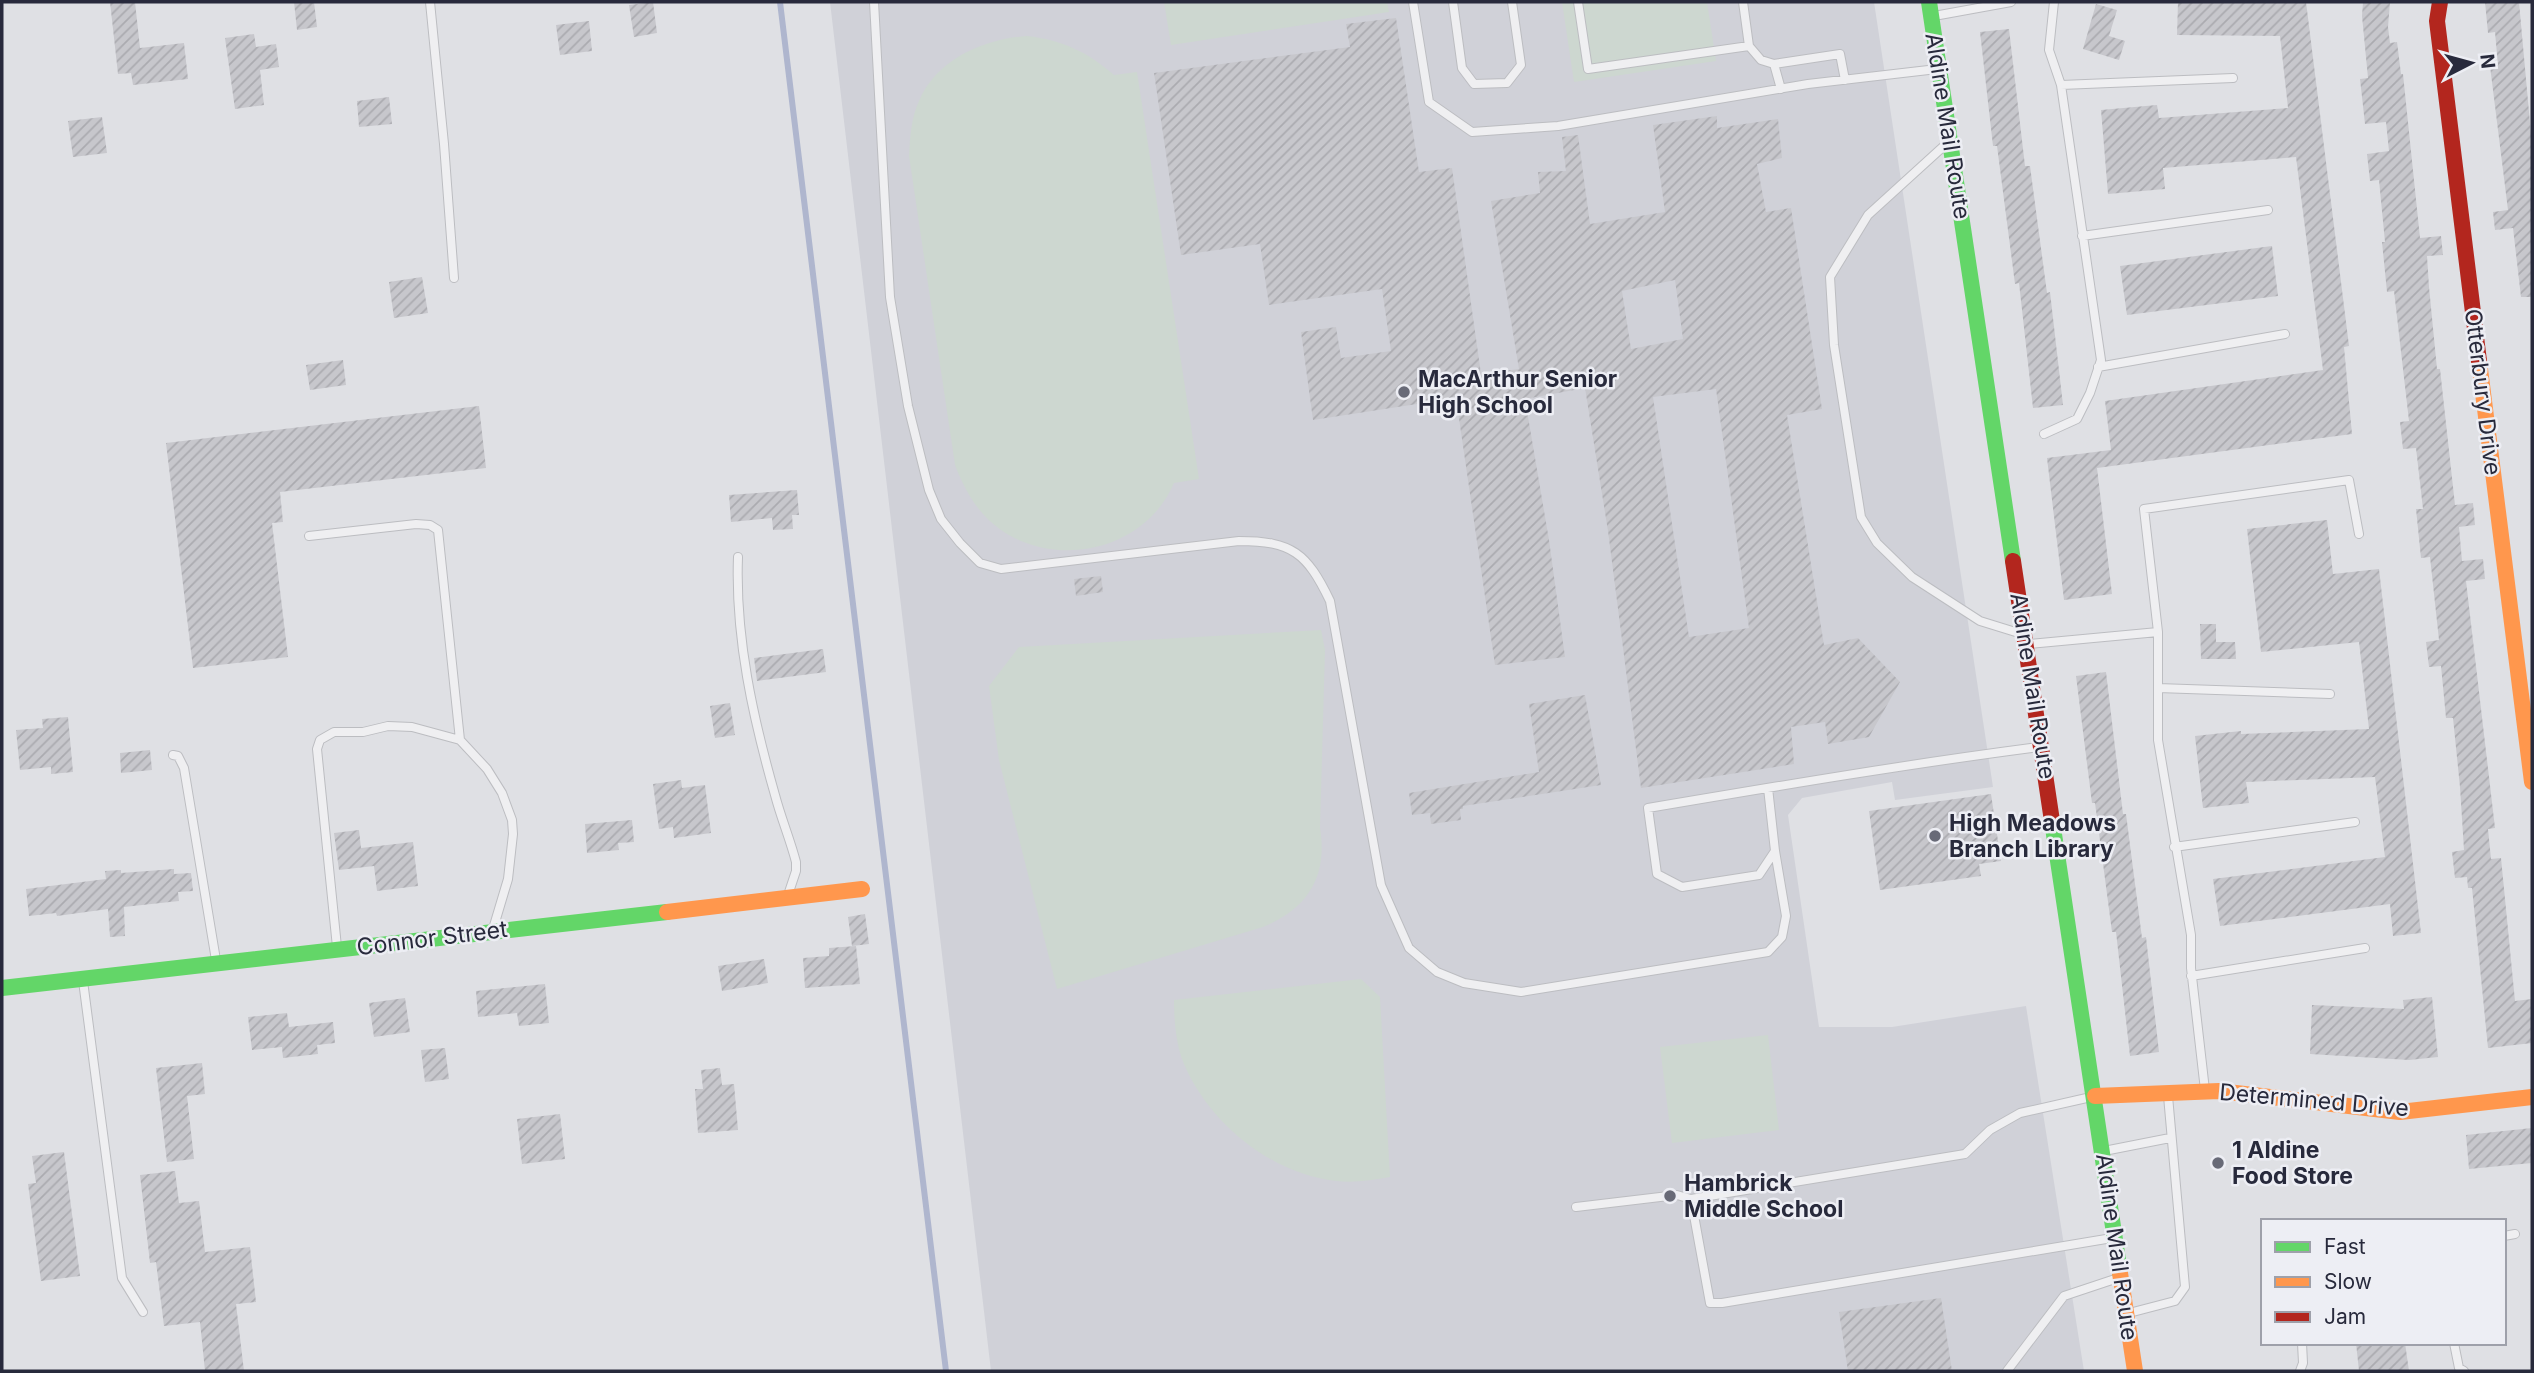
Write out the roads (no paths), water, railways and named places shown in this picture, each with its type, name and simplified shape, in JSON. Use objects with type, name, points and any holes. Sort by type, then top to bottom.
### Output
[{"type":"street","name":"Otterbury Drive","points":[[2440,2],[2437,21],[2532,782]]},
{"type":"street","name":"Aldine Mail Route","points":[[1930,9],[2135,1371]]},
{"type":"street","name":"Connor Street","points":[[2,988],[862,889]]},
{"type":"street","name":"Determined Drive","points":[[2095,1096],[2219,1091],[2400,1112],[2532,1097]]},
{"type":"lane","points":[[430,2],[454,278]]},
{"type":"lane","points":[[874,2],[890,297],[908,406],[929,490],[941,519],[980,563],[1001,569],[1239,541],[1267,541],[1289,548],[1304,558],[1318,576],[1330,601],[1381,885],[1409,948],[1437,972],[1464,983],[1521,992],[1768,952],[1782,937],[1786,916],[1768,788]]},
{"type":"lane","points":[[1413,2],[1429,102],[1472,132],[1558,126],[1781,89],[1940,69]]},
{"type":"lane","points":[[1453,2],[1462,68],[1474,84],[1507,83],[1521,65],[1512,2]]},
{"type":"lane","points":[[1578,2],[1588,69],[1749,46]]},
{"type":"lane","points":[[1743,2],[1749,46],[1760,60],[1774,64],[1840,54],[1845,80]]},
{"type":"lane","points":[[1930,9],[2011,2]]},
{"type":"lane","points":[[2044,434],[2077,419],[2090,393],[2101,360],[2060,85],[2049,50],[2054,2]]},
{"type":"lane","points":[[1774,64],[1781,89]]},
{"type":"lane","points":[[2060,85],[2233,78]]},
{"type":"lane","points":[[1950,141],[1868,215],[1830,277],[1834,345],[1861,517],[1877,543],[1912,578],[1980,621],[2026,639],[2158,632]]},
{"type":"lane","points":[[2082,236],[2268,210]]},
{"type":"lane","points":[[2098,366],[2285,334]]},
{"type":"lane","points":[[2205,1092],[2192,976],[2191,935],[2158,740],[2158,632],[2144,509],[2349,480],[2359,534]]},
{"type":"lane","points":[[309,536],[416,524],[430,525],[439,530],[460,740]]},
{"type":"lane","points":[[738,557],[736,594],[741,640],[769,774],[796,862],[788,898]]},
{"type":"lane","points":[[2158,688],[2330,694]]},
{"type":"lane","points":[[337,950],[317,765],[320,740],[334,732],[363,732],[388,726],[412,727],[460,740],[487,769],[502,793],[512,820],[512,861],[492,932]]},
{"type":"lane","points":[[1775,851],[1759,875],[1682,887],[1657,874],[1648,808],[1891,767],[2042,747]]},
{"type":"lane","points":[[173,755],[178,756],[184,768],[216,963]]},
{"type":"lane","points":[[2174,847],[2355,822]]},
{"type":"lane","points":[[2192,976],[2365,948]]},
{"type":"lane","points":[[82,979],[122,1278],[143,1312]]},
{"type":"lane","points":[[2126,1314],[2175,1301],[2185,1287],[2167,1093]]},
{"type":"lane","points":[[1576,1207],[1677,1195],[1691,1199],[1965,1154],[1990,1130],[2020,1113],[2095,1096]]},
{"type":"lane","points":[[2104,1151],[2170,1138]]},
{"type":"lane","points":[[1691,1199],[1710,1303],[2115,1238]]},
{"type":"lane","points":[[2506,1236],[2515,1234]]},
{"type":"lane","points":[[2007,1371],[2064,1296],[2121,1277]]},
{"type":"lane","points":[[2300,1371],[2303,1363],[2302,1345]]},
{"type":"lane","points":[[2454,1345],[2459,1368],[2464,1371]]},
{"type":"waterway","points":[[780,2],[946,1371]]},
{"type":"place","name":"MacArthur Senior High School","points":[[1404,392]]},
{"type":"place","name":"High Meadows Branch Library","points":[[1935,836]]},
{"type":"place","name":"1 Aldine Food Store","points":[[2218,1163]]},
{"type":"place","name":"Hambrick Middle School","points":[[1670,1196]]}]
